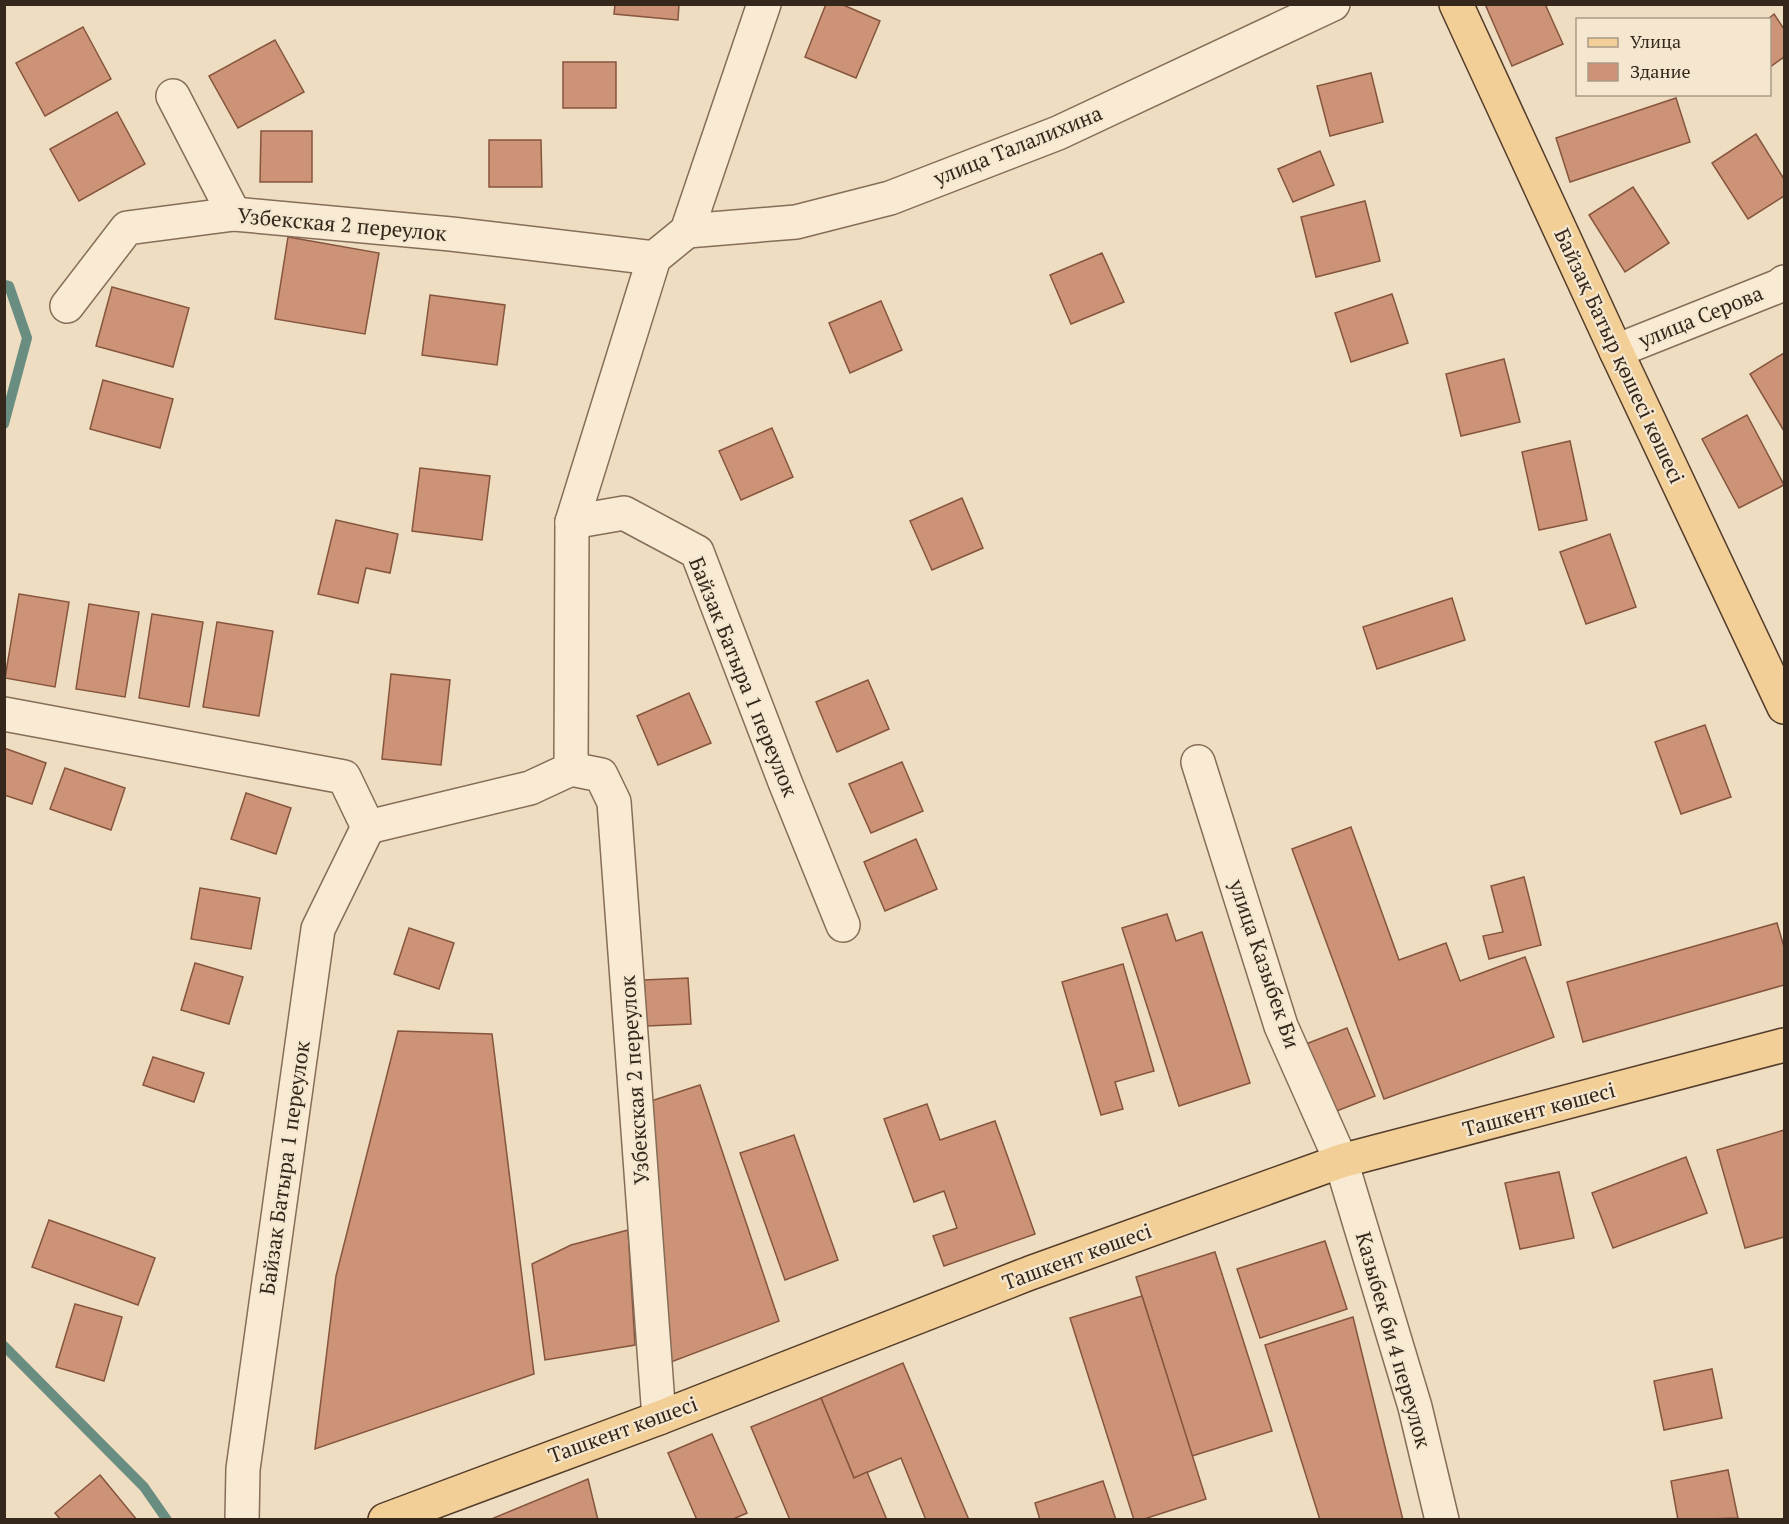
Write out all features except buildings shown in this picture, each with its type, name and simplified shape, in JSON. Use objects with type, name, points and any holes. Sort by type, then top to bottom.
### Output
[{"type":"main road","name":"Байзақ Батыр қөшесі көшесі","points":[[1456,4],[1616,351],[1785,706]]},
{"type":"main road","name":"Ташкент көшесі","points":[[385,1520],[659,1418],[1030,1273],[1341,1161],[1785,1045]]},
{"type":"street","points":[[4,714],[344,777],[368,826],[530,788],[571,769],[572,522],[654,258],[687,231],[764,4]]},
{"type":"street","name":"улица Талалихина","points":[[687,231],[796,222],[890,198],[1058,133],[1333,4]]},
{"type":"street","points":[[173,96],[234,214]]},
{"type":"street","name":"Узбекская 2 переулок","points":[[67,306],[127,228],[234,214],[451,234],[654,258]]},
{"type":"street","name":"улица Серова","points":[[1616,351],[1785,282]]},
{"type":"street","name":"Байзак Батыра 1 переулок","points":[[572,522],[624,513],[697,552],[785,782],[843,925]]},
{"type":"street","name":"улица Казыбек Би","points":[[1198,762],[1281,1026],[1341,1161]]},
{"type":"street","name":"Узбекская 2 переулок","points":[[571,769],[601,775],[614,802],[659,1418]]},
{"type":"street","name":"Байзак Батыра 1 переулок","points":[[242,1520],[243,1469],[318,929],[368,826]]},
{"type":"street","name":"Казыбек би 4 переулок","points":[[1341,1161],[1415,1407],[1442,1520]]},
{"type":"waterway","points":[[4,285],[9,286],[27,338],[4,424]]},
{"type":"waterway","points":[[4,1346],[144,1487],[167,1520]]}]
